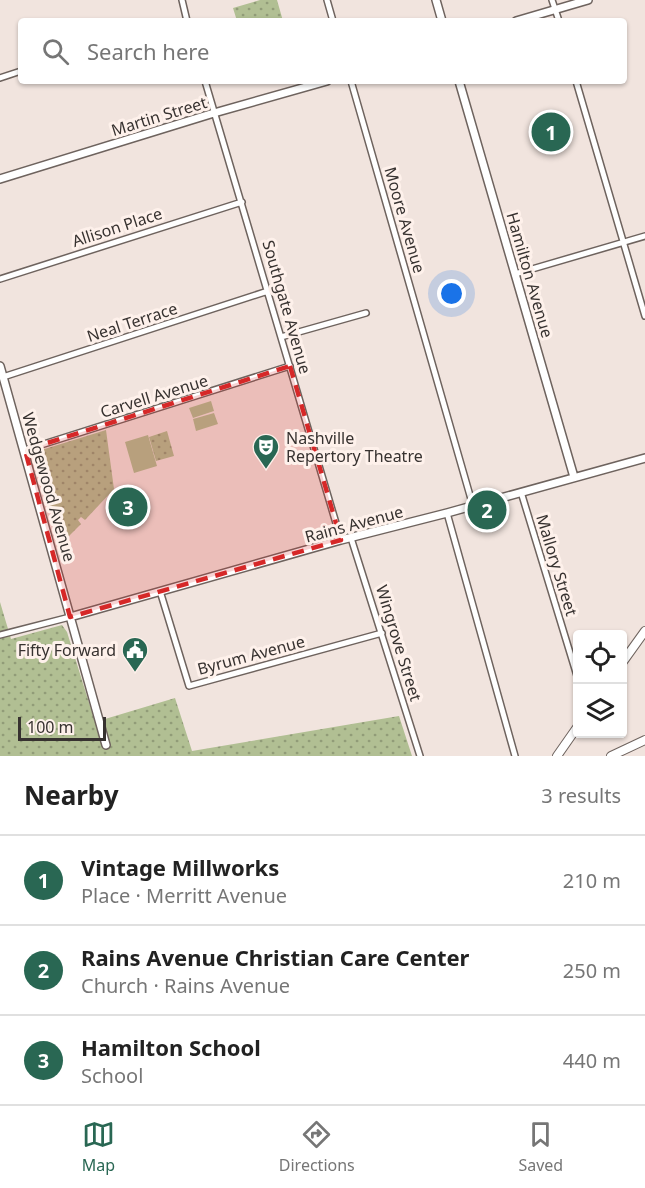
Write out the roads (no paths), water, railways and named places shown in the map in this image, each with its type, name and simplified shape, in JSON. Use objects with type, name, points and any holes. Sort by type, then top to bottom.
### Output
[{"type":"main road","points":[[627,656],[645,631]]},
{"type":"main road","points":[[558,755],[573,733]]},
{"type":"main road","points":[[611,756],[645,740]]},
{"type":"street","points":[[182,0],[185,18]]},
{"type":"street","points":[[327,0],[332,18]]},
{"type":"street","points":[[436,0],[441,18]]},
{"type":"street","points":[[552,0],[558,18]]},
{"type":"street","points":[[527,18],[588,0]]},
{"type":"street","points":[[0,78],[18,72]]},
{"type":"street","name":"Southgate Avenue","points":[[206,84],[341,540]]},
{"type":"street","name":"Martin Street","points":[[0,179],[316,84]]},
{"type":"street","name":"Moore Avenue","points":[[352,84],[473,506]]},
{"type":"street","name":"Hamilton Avenue","points":[[460,84],[574,477]]},
{"type":"street","points":[[577,84],[645,316]]},
{"type":"street","name":"Allison Place","points":[[0,279],[242,202]]},
{"type":"street","points":[[515,274],[645,236]]},
{"type":"street","name":"Neal Terrace","points":[[3,377],[268,291]]},
{"type":"street","points":[[281,337],[366,313]]},
{"type":"street","name":"Wedgewood Avenue","points":[[0,366],[106,745]]},
{"type":"street","name":"Carvell Avenue","points":[[25,450],[290,366]]},
{"type":"street","name":"Rains Avenue","points":[[70,617],[341,540],[645,458]]},
{"type":"street","name":"Mallory Street","points":[[521,492],[573,663]]},
{"type":"street","points":[[447,513],[515,756]]},
{"type":"street","name":"Wingrove Street","points":[[351,538],[420,756]]},
{"type":"street","name":"Byrum Avenue","points":[[160,591],[189,686],[382,633]]},
{"type":"street","points":[[0,635],[70,617]]},
{"type":"place","name":"Vintage Millworks","points":[[551,132]]},
{"type":"place","name":"Nashville Repertory Theatre","points":[[266,470]]},
{"type":"place","name":"Hamilton School","points":[[128,507]]},
{"type":"place","name":"Rains Avenue Christian Care Center","points":[[487,510]]},
{"type":"place","name":"Fifty Forward","points":[[135,673]]}]
